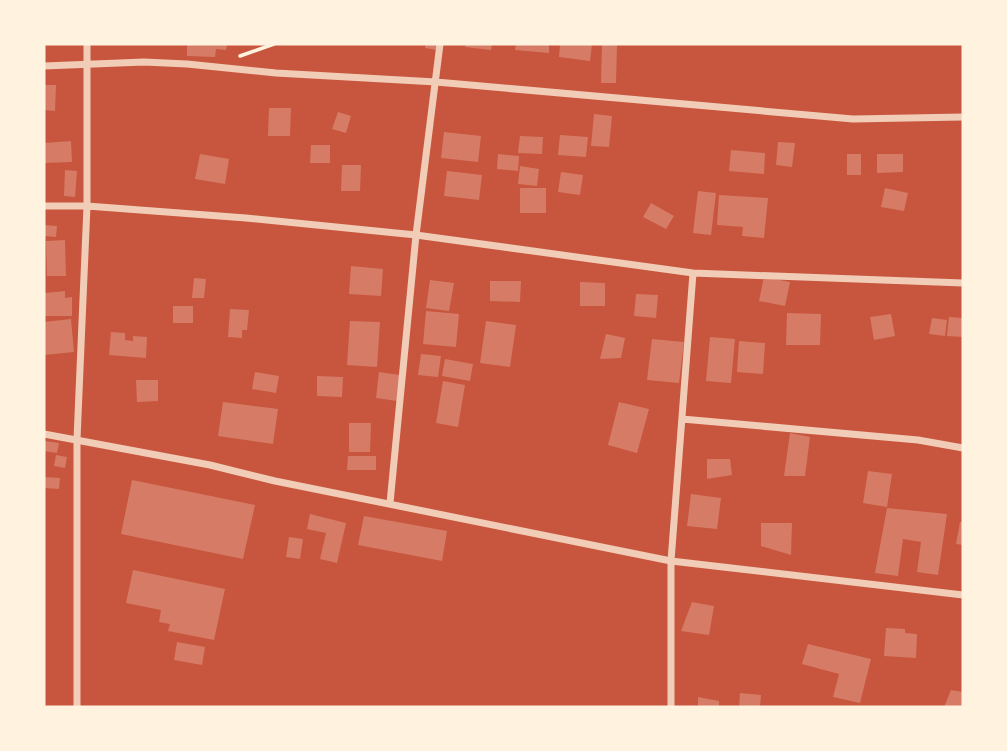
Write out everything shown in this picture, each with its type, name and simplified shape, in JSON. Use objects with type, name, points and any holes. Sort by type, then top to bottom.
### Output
[{"type":"street","points":[[77,707],[77,439],[87,206],[87,44]]},
{"type":"street","points":[[390,503],[416,235],[440,44]]},
{"type":"street","points":[[44,66],[144,62],[436,82],[853,119],[963,117]]},
{"type":"street","points":[[44,206],[87,206],[246,218],[416,235],[693,273],[963,283]]},
{"type":"street","points":[[671,707],[671,561],[693,273]]},
{"type":"street","points":[[681,419],[918,440],[963,448]]},
{"type":"street","points":[[44,434],[671,561],[963,595]]},
{"type":"path","points":[[232,68],[235,59],[274,44]]},
{"type":"building","points":[[187,44],[227,44],[226,50],[216,49],[215,57],[187,56]]},
{"type":"building","points":[[426,44],[437,44],[437,50],[425,48]]},
{"type":"building","points":[[466,44],[492,44],[491,50],[465,47]]},
{"type":"building","points":[[516,44],[549,44],[549,53],[515,50]]},
{"type":"building","points":[[560,44],[592,44],[590,61],[559,57]]},
{"type":"building","points":[[602,44],[617,44],[616,83],[601,83]]},
{"type":"building","points":[[44,85],[56,85],[55,111],[44,110]]},
{"type":"building","points":[[269,108],[291,108],[290,136],[268,136]]},
{"type":"building","points":[[338,112],[351,116],[346,133],[332,129]]},
{"type":"building","points":[[594,114],[612,116],[609,147],[591,146]]},
{"type":"building","points":[[444,132],[481,136],[478,162],[441,158]]},
{"type":"building","points":[[560,135],[588,137],[586,157],[558,155]]},
{"type":"building","points":[[520,136],[543,137],[542,154],[518,153]]},
{"type":"building","points":[[71,141],[72,162],[44,163],[44,143]]},
{"type":"building","points":[[778,142],[795,143],[792,167],[776,165]]},
{"type":"building","points":[[311,145],[330,145],[330,163],[310,163]]},
{"type":"building","points":[[731,150],[765,153],[764,174],[729,171]]},
{"type":"building","points":[[200,154],[229,159],[225,184],[195,179]]},
{"type":"building","points":[[498,154],[519,156],[518,171],[497,169]]},
{"type":"building","points":[[847,154],[861,154],[861,175],[847,175]]},
{"type":"building","points":[[877,154],[903,154],[903,172],[877,173]]},
{"type":"building","points":[[342,165],[361,165],[360,191],[341,191]]},
{"type":"building","points":[[520,166],[539,169],[537,186],[518,184]]},
{"type":"building","points":[[65,170],[77,171],[75,197],[64,196]]},
{"type":"building","points":[[447,171],[482,175],[479,200],[444,196]]},
{"type":"building","points":[[561,172],[583,175],[580,195],[558,192]]},
{"type":"building","points":[[520,188],[546,188],[546,213],[520,213]]},
{"type":"building","points":[[885,188],[908,193],[904,211],[881,207]]},
{"type":"building","points":[[698,191],[716,193],[711,235],[693,233]]},
{"type":"building","points":[[719,195],[768,198],[764,238],[742,236],[743,227],[717,225]]},
{"type":"building","points":[[651,203],[674,216],[666,229],[643,217]]},
{"type":"building","points":[[44,225],[57,226],[56,237],[44,236]]},
{"type":"building","points":[[65,240],[66,276],[47,276],[46,241]]},
{"type":"building","points":[[351,266],[383,269],[381,296],[349,294]]},
{"type":"building","points":[[764,277],[790,282],[785,306],[759,301]]},
{"type":"building","points":[[194,278],[206,279],[204,298],[192,298]]},
{"type":"building","points":[[430,280],[454,283],[449,311],[426,308]]},
{"type":"building","points":[[490,281],[521,281],[520,302],[490,301]]},
{"type":"building","points":[[580,282],[605,283],[605,306],[580,306]]},
{"type":"building","points":[[65,291],[65,298],[72,297],[72,316],[44,316],[44,293]]},
{"type":"building","points":[[636,294],[658,295],[656,318],[634,316]]},
{"type":"building","points":[[173,306],[193,306],[193,323],[173,323]]},
{"type":"building","points":[[230,309],[249,310],[247,330],[242,330],[242,338],[228,337]]},
{"type":"building","points":[[426,311],[459,314],[456,347],[423,344]]},
{"type":"building","points":[[787,313],[821,314],[820,345],[786,345]]},
{"type":"building","points":[[891,314],[895,336],[874,340],[870,317]]},
{"type":"building","points":[[949,317],[963,318],[963,337],[947,336]]},
{"type":"building","points":[[932,318],[947,320],[945,336],[929,334]]},
{"type":"building","points":[[71,319],[74,352],[44,355],[44,322]]},
{"type":"building","points":[[350,321],[380,322],[377,367],[347,365]]},
{"type":"building","points":[[486,321],[516,325],[510,367],[480,363]]},
{"type":"building","points":[[111,332],[125,333],[125,340],[133,341],[133,336],[147,337],[146,358],[109,355]]},
{"type":"building","points":[[606,334],[625,338],[621,358],[600,359]]},
{"type":"building","points":[[710,337],[735,339],[731,383],[706,381]]},
{"type":"building","points":[[652,339],[684,342],[679,383],[647,380]]},
{"type":"building","points":[[739,341],[765,343],[763,374],[737,372]]},
{"type":"building","points":[[421,354],[441,356],[438,377],[418,375]]},
{"type":"building","points":[[445,359],[473,364],[470,381],[442,376]]},
{"type":"building","points":[[255,372],[279,376],[276,393],[252,389]]},
{"type":"building","points":[[379,372],[400,375],[397,401],[376,398]]},
{"type":"building","points":[[317,376],[343,377],[342,397],[317,396]]},
{"type":"building","points":[[136,380],[158,380],[158,401],[137,402]]},
{"type":"building","points":[[443,381],[465,385],[458,427],[436,423]]},
{"type":"building","points":[[223,402],[278,409],[273,444],[218,436]]},
{"type":"building","points":[[619,402],[649,409],[637,453],[608,445]]},
{"type":"building","points":[[349,423],[371,423],[370,452],[349,452]]},
{"type":"building","points":[[790,433],[810,437],[805,476],[784,476]]},
{"type":"building","points":[[44,441],[59,443],[57,453],[44,451]]},
{"type":"building","points":[[56,455],[67,457],[65,468],[54,466]]},
{"type":"building","points":[[348,456],[376,456],[376,470],[347,470]]},
{"type":"building","points":[[707,459],[730,459],[732,475],[707,479]]},
{"type":"building","points":[[868,471],[892,474],[887,507],[863,503]]},
{"type":"building","points":[[44,477],[60,478],[59,489],[44,488]]},
{"type":"building","points":[[132,480],[255,505],[243,559],[121,534]]},
{"type":"building","points":[[691,494],[721,498],[717,529],[687,526]]},
{"type":"building","points":[[887,508],[947,514],[938,575],[917,572],[921,542],[903,539],[898,576],[875,573]]},
{"type":"building","points":[[310,514],[346,523],[337,563],[320,559],[326,533],[307,529]]},
{"type":"building","points":[[364,516],[447,531],[442,561],[358,545]]},
{"type":"building","points":[[960,522],[963,522],[963,545],[956,544]]},
{"type":"building","points":[[761,523],[792,523],[791,555],[761,546]]},
{"type":"building","points":[[289,537],[303,539],[300,559],[286,557]]},
{"type":"building","points":[[133,570],[225,589],[214,640],[168,631],[170,624],[159,622],[161,610],[126,603]]},
{"type":"building","points":[[692,602],[714,606],[709,635],[681,631]]},
{"type":"building","points":[[886,628],[905,629],[905,633],[917,634],[916,658],[884,656]]},
{"type":"building","points":[[177,642],[205,647],[202,665],[174,660]]},
{"type":"building","points":[[808,644],[871,659],[860,703],[833,697],[839,674],[802,664]]},
{"type":"building","points":[[951,690],[963,692],[963,707],[944,707]]},
{"type":"building","points":[[740,693],[761,695],[760,707],[739,707]]},
{"type":"building","points":[[698,697],[719,701],[719,707],[698,707]]}]
